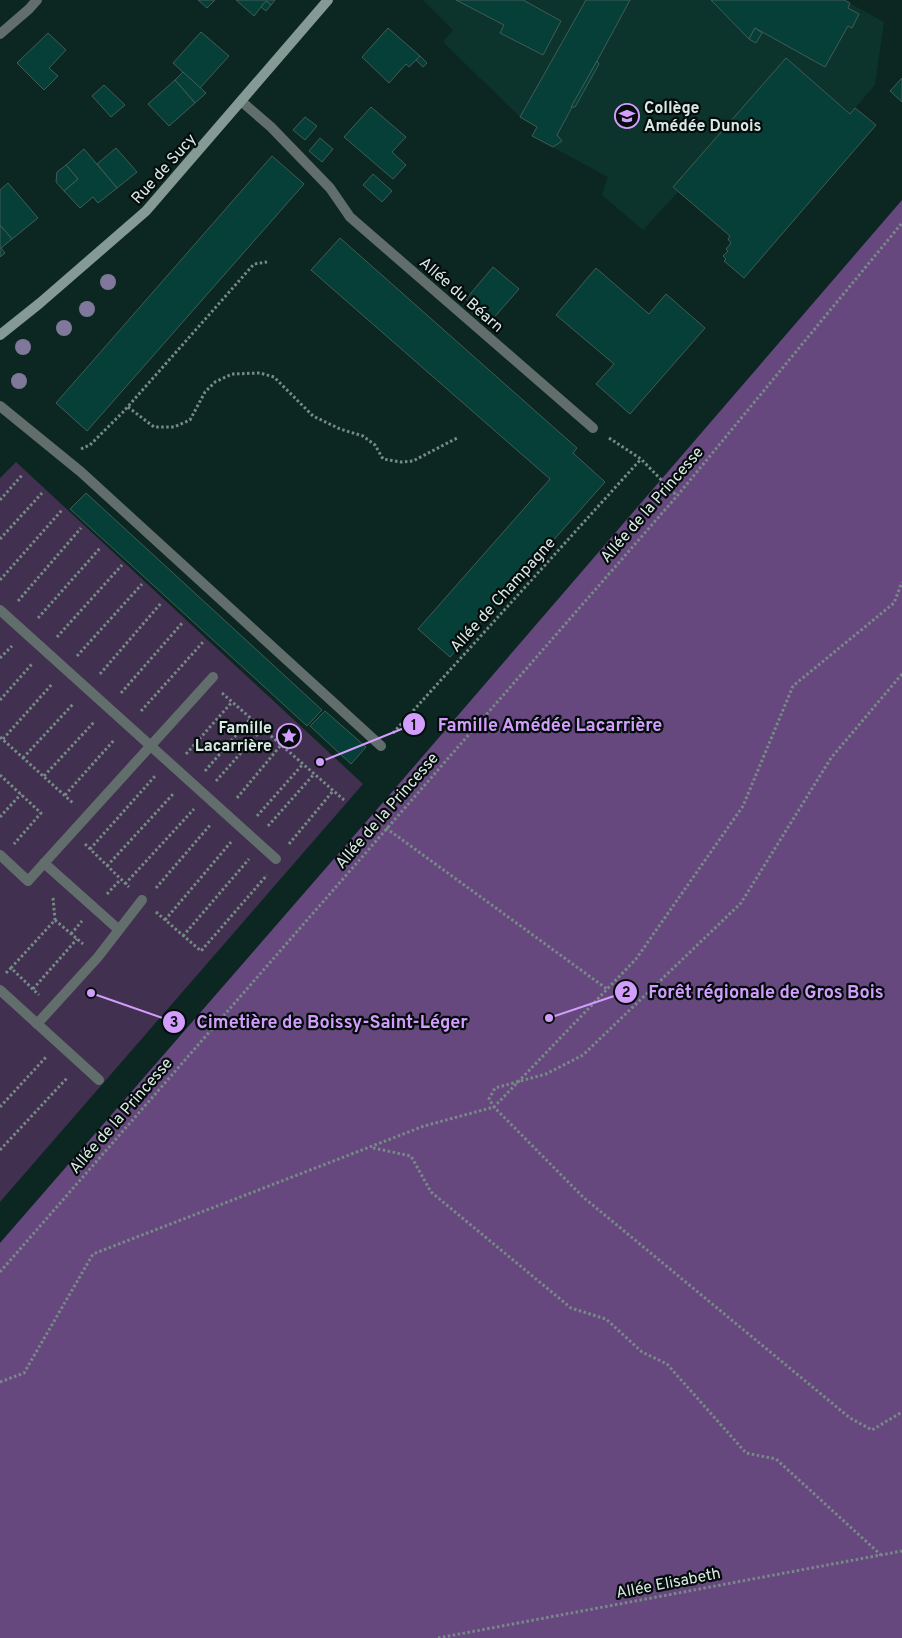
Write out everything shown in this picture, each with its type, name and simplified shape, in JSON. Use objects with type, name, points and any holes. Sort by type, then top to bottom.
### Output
[{"type":"main road","name":"Rue de Sucy","points":[[0,335],[40,303],[146,211],[328,0]]},
{"type":"street","points":[[0,34],[26,5],[37,0]]},
{"type":"street","name":"Allée du Béarn","points":[[241,101],[271,127],[330,188],[350,217],[594,428]]},
{"type":"street","points":[[0,406],[62,457],[381,746]]},
{"type":"street","points":[[3,612],[276,859]]},
{"type":"street","points":[[1,856],[28,881],[211,679]]},
{"type":"street","points":[[44,863],[118,929]]},
{"type":"street","points":[[37,1024],[98,957],[118,929],[143,901]]},
{"type":"street","points":[[0,990],[99,1080]]},
{"type":"path","name":"Allée de la Princesse","points":[[0,1272],[677,496],[902,223]]},
{"type":"path","points":[[62,457],[90,445],[128,407],[254,264],[267,262]]},
{"type":"path","points":[[128,407],[154,427],[174,427],[190,420],[205,392],[215,382],[232,374],[260,373],[274,376],[312,416],[340,429],[363,436],[375,445],[383,459],[401,462],[413,461],[459,437]]},
{"type":"path","points":[[594,428],[641,459],[677,496]]},
{"type":"path","name":"Allée de Champagne","points":[[381,746],[641,459]]},
{"type":"path","points":[[0,500],[23,474]]},
{"type":"path","points":[[0,540],[42,492]]},
{"type":"path","points":[[0,580],[62,510]]},
{"type":"path","points":[[3,612],[82,528]]},
{"type":"path","points":[[0,658],[101,546]]},
{"type":"path","points":[[0,700],[122,565]]},
{"type":"path","points":[[0,1382],[24,1372],[93,1254],[424,1126],[494,1106],[636,959],[743,806],[793,686],[894,603],[902,582]]},
{"type":"path","points":[[902,674],[831,758],[741,903],[583,1055],[546,1074],[495,1088],[489,1099],[583,1197],[850,1418],[872,1430],[902,1412]]},
{"type":"path","points":[[211,679],[232,702],[344,800]]},
{"type":"path","points":[[90,849],[232,702]]},
{"type":"path","points":[[107,866],[191,782],[251,718]]},
{"type":"path","points":[[125,884],[262,729]]},
{"type":"path","points":[[0,737],[78,808]]},
{"type":"path","points":[[143,901],[281,746]]},
{"type":"path","points":[[165,920],[303,764]]},
{"type":"path","points":[[184,936],[314,774]]},
{"type":"path","points":[[0,776],[41,813],[1,856]]},
{"type":"path","points":[[72,832],[143,901],[201,951],[275,866],[276,859],[333,791]]},
{"type":"path","points":[[0,817],[21,794]]},
{"type":"path","points":[[386,828],[607,989]]},
{"type":"path","points":[[11,968],[55,920],[98,957]]},
{"type":"path","points":[[33,989],[76,939]]},
{"type":"path","points":[[0,1107],[59,1043]]},
{"type":"path","points":[[0,1150],[81,1063]]},
{"type":"path","points":[[373,1148],[411,1156],[430,1192],[571,1308],[606,1319],[642,1352],[667,1364],[746,1453],[776,1459],[881,1555]]},
{"type":"path","name":"Allée Elisabeth","points":[[438,1638],[902,1551]]},
{"type":"shaded area","name":"Collège Amédée Dunois","points":[[423,0],[844,0],[884,22],[875,85],[850,114],[787,59],[674,187],[678,192],[643,230],[602,195],[608,177],[532,136],[537,127],[520,117],[443,42],[453,30]]},
{"type":"shaded area","points":[[902,200],[902,1638],[0,1638],[0,1243]]},
{"type":"shaded area","points":[[16,462],[363,784],[0,1202],[0,478]]},
{"type":"building","points":[[198,0],[215,0],[207,8]]},
{"type":"building","points":[[236,0],[275,0],[271,5],[266,1],[254,16]]},
{"type":"building","points":[[456,0],[523,0],[561,21],[543,55],[500,33],[504,25]]},
{"type":"building","points":[[586,0],[630,0],[557,135],[562,141],[553,147],[532,136],[537,127],[520,117]]},
{"type":"building","points":[[711,0],[844,0],[850,3],[848,8],[859,14],[852,28],[848,26],[825,67],[755,28],[749,39]]},
{"type":"building","points":[[266,1],[271,5],[266,11],[261,7]]},
{"type":"building","points":[[388,28],[420,56],[409,67],[406,64],[389,83],[362,57]]},
{"type":"building","points":[[755,28],[762,33],[756,43],[749,39]]},
{"type":"building","points":[[201,32],[229,56],[200,88],[173,63]]},
{"type":"building","points":[[48,33],[66,50],[49,68],[58,76],[44,90],[17,63]]},
{"type":"building","points":[[420,56],[427,63],[423,67],[416,60]]},
{"type":"building","points":[[786,58],[850,114],[855,108],[876,125],[744,278],[724,261],[726,259],[723,256],[728,251],[726,249],[731,243],[728,239],[730,236],[673,187]]},
{"type":"building","points":[[597,61],[599,64],[575,107],[571,107]]},
{"type":"building","points":[[183,72],[206,93],[195,103],[175,80]]},
{"type":"building","points":[[902,78],[902,102],[890,91]]},
{"type":"building","points":[[175,80],[195,103],[169,126],[148,104]]},
{"type":"building","points":[[104,85],[125,105],[111,117],[92,96]]},
{"type":"building","points":[[371,107],[406,137],[392,152],[406,165],[393,179],[344,137]]},
{"type":"building","points":[[305,117],[317,126],[305,140],[293,130]]},
{"type":"building","points":[[320,138],[333,149],[322,162],[309,151]]},
{"type":"building","points":[[116,148],[137,172],[117,188],[97,164]]},
{"type":"building","points":[[84,149],[117,188],[98,203],[93,197],[80,208],[64,191],[78,179],[66,165]]},
{"type":"building","points":[[272,156],[304,184],[87,431],[56,403]]},
{"type":"building","points":[[66,165],[78,179],[64,191],[56,182],[57,172]]},
{"type":"building","points":[[373,174],[392,191],[382,202],[363,185]]},
{"type":"building","points":[[8,183],[38,218],[12,239],[0,225],[0,190]]},
{"type":"building","points":[[0,225],[12,239],[1,248],[5,253],[0,257]]},
{"type":"building","points":[[340,238],[577,448],[573,453],[605,482],[450,657],[418,629],[550,479],[311,270]]},
{"type":"building","points":[[493,267],[519,289],[491,321],[466,299]]},
{"type":"building","points":[[596,268],[649,314],[666,294],[705,328],[630,414],[596,384],[614,364],[556,315]]},
{"type":"building","points":[[86,493],[322,710],[307,726],[70,509]]},
{"type":"building","points":[[325,711],[366,747],[351,764],[310,726]]},
{"type":"place","name":"Collège Amédée Dunois","points":[[627,116]]},
{"type":"place","name":"Famille Lacarrière","points":[[289,736]]},
{"type":"place","name":"Famille Amédée Lacarrière","points":[[320,762]]},
{"type":"place","name":"Cimetière de Boissy-Saint-Léger","points":[[91,993]]},
{"type":"place","name":"Forêt régionale de Gros Bois","points":[[549,1018]]}]
